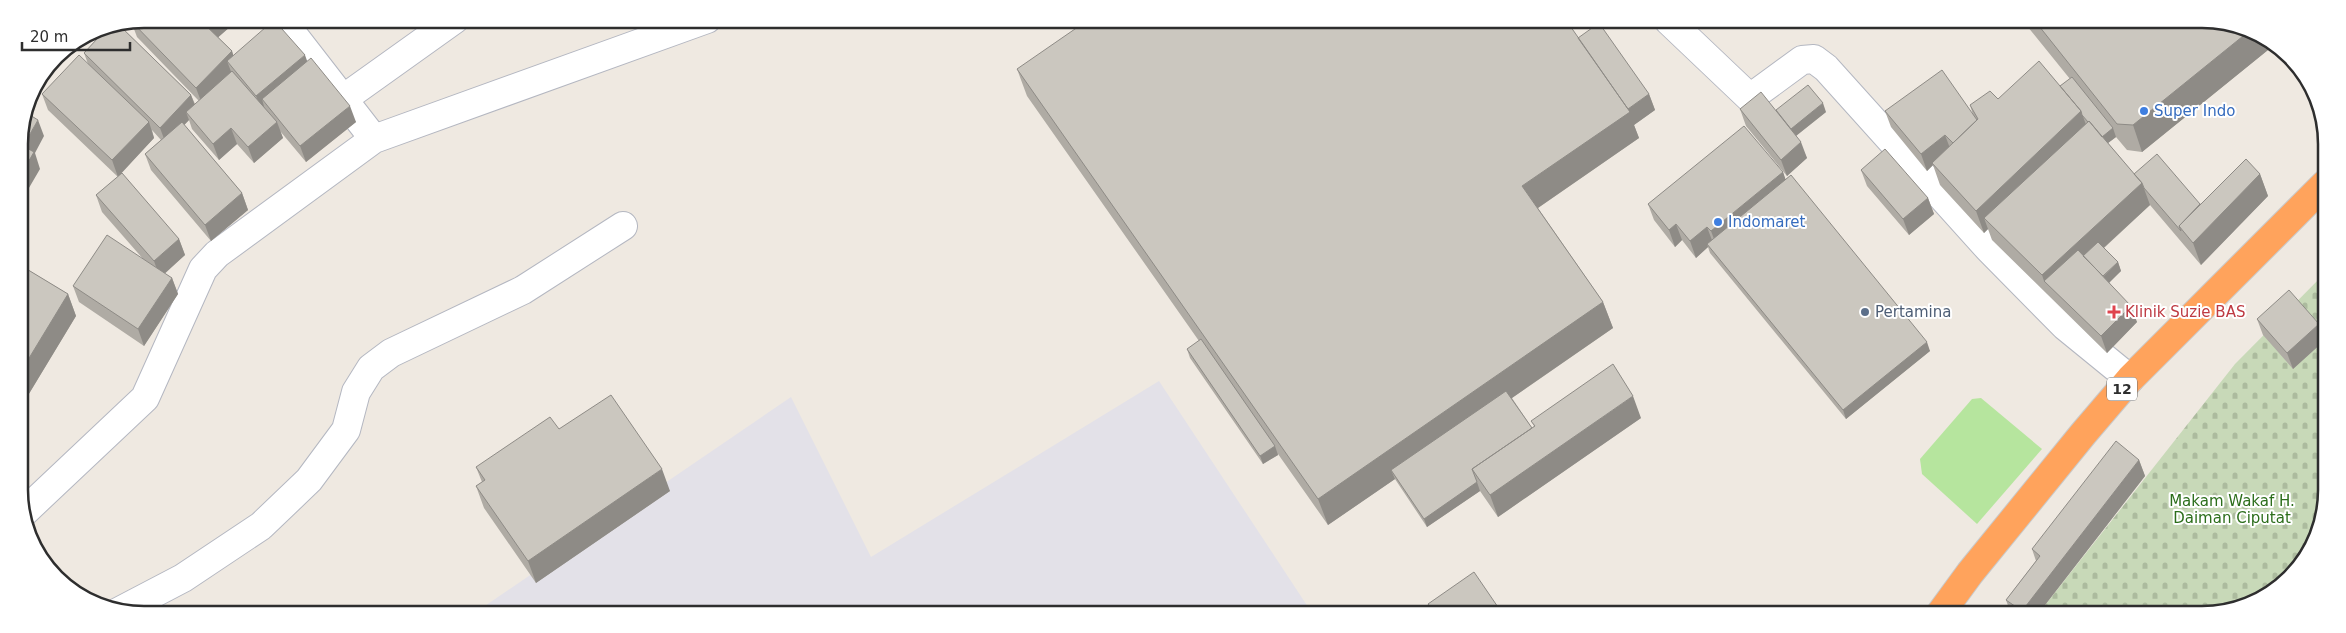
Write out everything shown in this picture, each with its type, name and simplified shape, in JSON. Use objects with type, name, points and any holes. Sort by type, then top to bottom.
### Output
[{"type":"highway","name":"12","points":[[1947,605],[1976,565],[2083,434],[2130,380],[2318,191]]},
{"type":"street","points":[[288,28],[374,139]]},
{"type":"street","points":[[343,99],[442,28]]},
{"type":"street","points":[[29,508],[145,398],[204,269],[217,254],[374,139],[682,28]]},
{"type":"street","points":[[1677,28],[1750,98],[1802,60],[1814,59],[1826,68],[1989,249],[2065,326],[2130,380]]},
{"type":"street","points":[[131,605],[183,578],[261,526],[302,487],[346,430],[356,392],[371,368],[391,353],[523,290],[623,226]]},
{"type":"shaded area","points":[[1159,381],[1307,605],[485,606],[791,397],[871,557]]},
{"type":"green space","name":"Makam Wakaf H. Daiman Ciputat","points":[[2318,280],[2318,505],[2310,534],[2295,560],[2279,577],[2261,590],[2233,602],[2218,605],[2045,605],[2235,364]]},
{"type":"green space","points":[[1981,398],[2042,449],[1977,524],[1922,474],[1920,459],[1972,399]]},
{"type":"building","points":[[138,28],[208,28],[232,51],[196,88]]},
{"type":"building","points":[[265,28],[281,28],[305,55],[256,96],[227,61]]},
{"type":"building","points":[[1076,28],[1572,28],[1630,112],[1522,186],[1603,302],[1318,499],[1017,69]]},
{"type":"building","points":[[1592,28],[1603,28],[1649,94],[1628,109],[1578,38]]},
{"type":"building","points":[[2041,28],[2218,28],[2244,35],[2133,125],[2117,124]]},
{"type":"building","points":[[123,29],[191,95],[160,128],[84,53],[100,36]]},
{"type":"building","points":[[79,55],[149,122],[112,160],[42,94]]},
{"type":"building","points":[[311,58],[350,106],[300,146],[262,99]]},
{"type":"building","points":[[2039,61],[2081,111],[1976,211],[1932,163],[1978,119],[1970,105],[1990,91],[1998,99]]},
{"type":"building","points":[[1942,70],[1977,120],[1953,143],[1945,135],[1921,154],[1885,111]]},
{"type":"building","points":[[232,71],[277,122],[248,147],[231,128],[213,144],[186,112]]},
{"type":"building","points":[[2072,77],[2113,128],[2102,137],[2060,86]]},
{"type":"building","points":[[1808,85],[1823,103],[1791,129],[1776,110]]},
{"type":"building","points":[[1761,92],[1801,142],[1781,160],[1740,109]]},
{"type":"building","points":[[31,115],[38,120],[28,137]]},
{"type":"building","points":[[2089,121],[2142,183],[2042,275],[1984,218]]},
{"type":"building","points":[[182,122],[242,193],[205,225],[145,154]]},
{"type":"building","points":[[1744,126],[1783,172],[1711,231],[1707,227],[1690,241],[1676,224],[1669,230],[1648,204]]},
{"type":"building","points":[[28,149],[34,152],[28,162]]},
{"type":"building","points":[[1885,149],[1928,198],[1903,219],[1861,170]]},
{"type":"building","points":[[2157,154],[2200,204],[2179,226],[2181,231],[2134,174]]},
{"type":"building","points":[[2246,159],[2260,174],[2193,243],[2179,226]]},
{"type":"building","points":[[122,173],[179,239],[154,261],[96,195]]},
{"type":"building","points":[[1791,175],[1927,342],[1843,410],[1707,244]]},
{"type":"building","points":[[107,235],[172,278],[138,329],[73,286]]},
{"type":"building","points":[[2098,242],[2118,262],[2103,276],[2083,256]]},
{"type":"building","points":[[2078,250],[2131,306],[2101,336],[2044,281]]},
{"type":"building","points":[[28,270],[68,294],[28,360]]},
{"type":"building","points":[[2289,290],[2318,325],[2287,353],[2257,319]]},
{"type":"building","points":[[1201,339],[1275,446],[1260,456],[1187,349]]},
{"type":"building","points":[[1613,364],[1633,396],[1490,495],[1472,469],[1535,426],[1531,421]]},
{"type":"building","points":[[1506,391],[1532,428],[1472,469],[1477,482],[1424,519],[1391,470]]},
{"type":"building","points":[[611,395],[662,469],[528,561],[476,486],[485,480],[476,467],[550,417],[559,429]]},
{"type":"building","points":[[2116,441],[2139,460],[2027,605],[2013,605],[2006,600],[2040,556],[2032,549]]},
{"type":"building","points":[[1474,572],[1497,605],[1429,605],[1428,604]]},
{"type":"place","name":"Super Indo","points":[[2144,111]]},
{"type":"place","name":"Indomaret","points":[[1718,222]]},
{"type":"place","name":"Pertamina","points":[[1865,312]]},
{"type":"place","name":"Klinik Suzie BAS","points":[[2114,312]]}]
